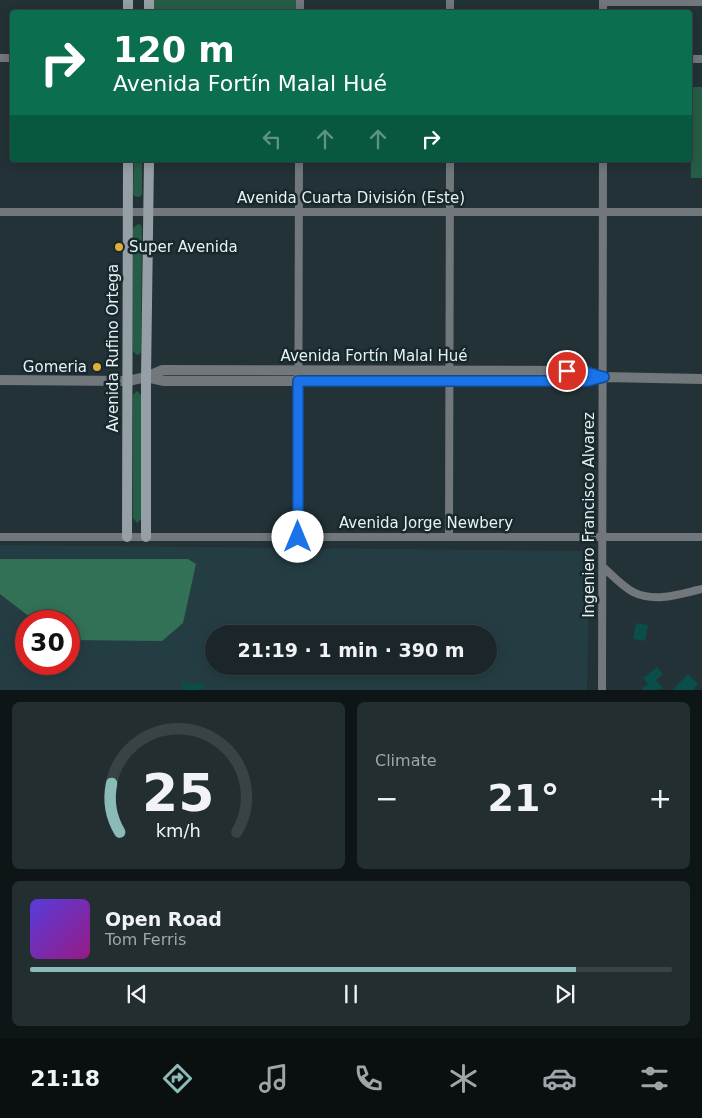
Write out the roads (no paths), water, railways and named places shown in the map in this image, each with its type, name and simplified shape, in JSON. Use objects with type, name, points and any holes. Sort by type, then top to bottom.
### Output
[{"type":"main road","name":"Avenida Rufino Ortega","points":[[127,537],[128,162]]},
{"type":"main road","points":[[146,537],[149,162]]},
{"type":"street","points":[[603,1],[702,2]]},
{"type":"street","points":[[298,537],[299,162]]},
{"type":"street","points":[[448,537],[450,162]]},
{"type":"street","name":"Ingeniero Francisco Alvarez","points":[[602,690],[603,162]]},
{"type":"street","name":"Avenida Cuarta División (Este)","points":[[0,212],[702,212]]},
{"type":"street","name":"Avenida Fortín Malal Hué","points":[[0,380],[128,381],[146,377],[162,370],[298,376],[449,376],[586,372],[604,377],[702,378]]},
{"type":"street","name":"Avenida Jorge Newbery","points":[[0,537],[702,538]]},
{"type":"street","points":[[603,567],[625,587],[642,596],[653,598],[671,596],[702,589]]},
{"type":"place","name":"Super Avenida","points":[[119,247]]},
{"type":"place","name":"Gomeria","points":[[97,367]]}]
